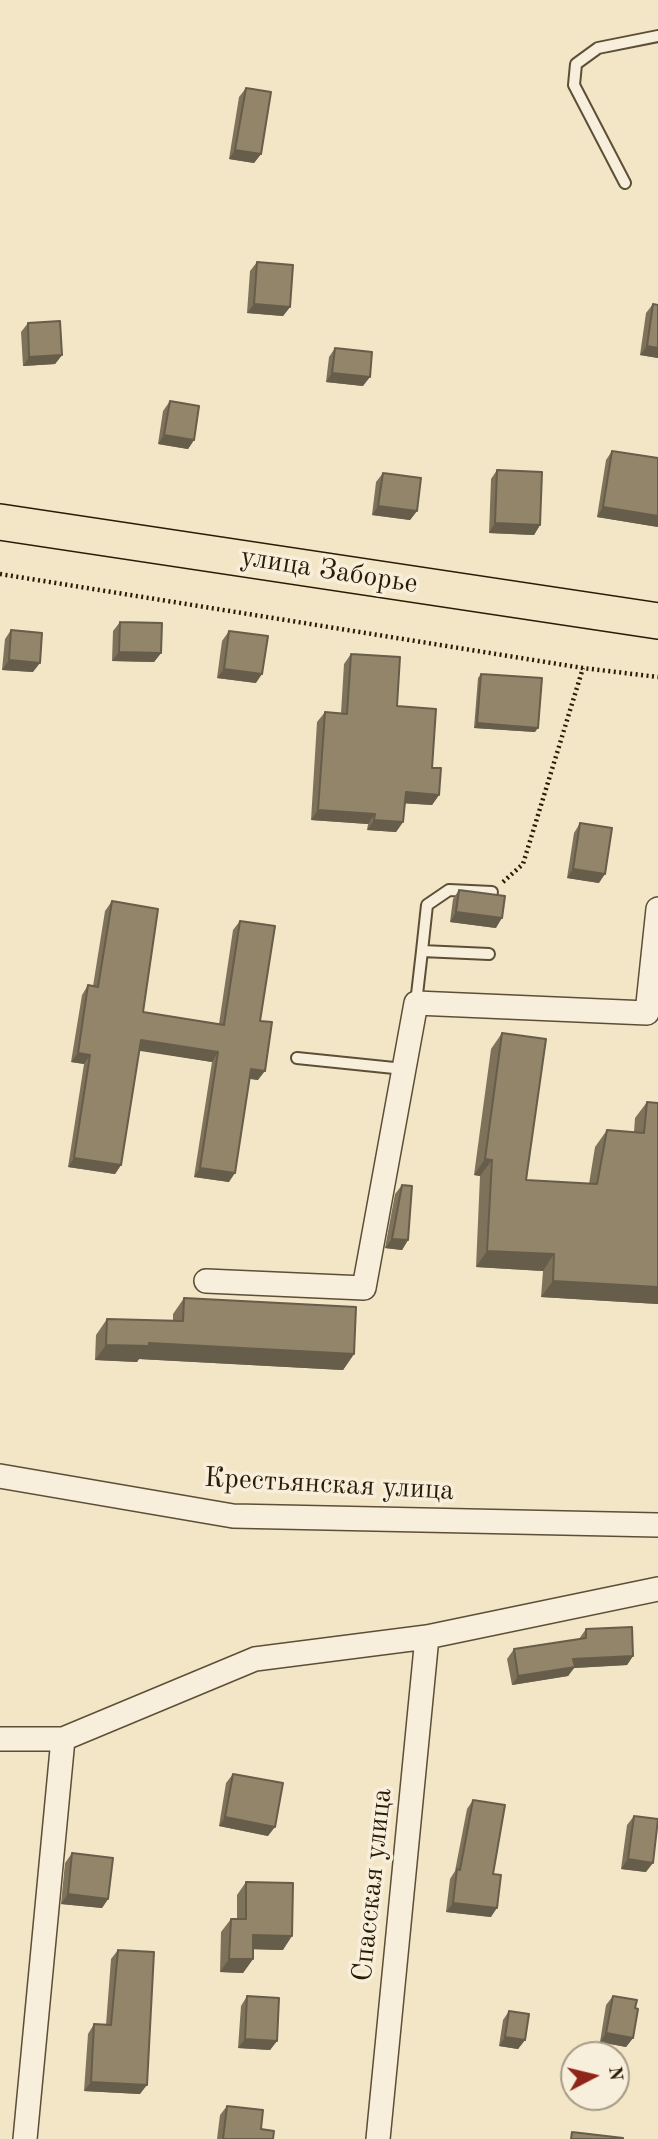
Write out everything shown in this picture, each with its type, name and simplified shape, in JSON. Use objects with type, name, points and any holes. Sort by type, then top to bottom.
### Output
[{"type":"main road","name":"улица Заборье","points":[[0,522],[658,621]]},
{"type":"street","points":[[206,1281],[364,1288],[416,1003],[647,1013],[658,909]]},
{"type":"street","name":"Крестьянская улица","points":[[0,1476],[233,1516],[658,1525]]},
{"type":"street","points":[[0,1739],[63,1739],[255,1659],[427,1637],[658,1589]]},
{"type":"street","name":"Спасская улица","points":[[378,2139],[427,1637]]},
{"type":"street","points":[[25,2139],[63,1739]]},
{"type":"lane","points":[[625,183],[574,85],[576,64],[598,48],[658,36]]},
{"type":"lane","points":[[416,1003],[427,905],[449,890],[492,892]]},
{"type":"lane","points":[[422,951],[489,954]]},
{"type":"lane","points":[[297,1058],[404,1069]]},
{"type":"path","points":[[0,574],[583,668],[658,677]]},
{"type":"path","points":[[492,892],[523,864],[583,668]]},
{"type":"building","points":[[246,88],[271,92],[261,154],[235,150]]},
{"type":"building","points":[[257,262],[293,265],[290,307],[254,304]]},
{"type":"building","points":[[653,304],[658,305],[658,348],[647,346]]},
{"type":"building","points":[[60,321],[62,355],[29,357],[28,323]]},
{"type":"building","points":[[335,348],[372,352],[370,377],[332,373]]},
{"type":"building","points":[[170,401],[199,406],[194,440],[164,435]]},
{"type":"building","points":[[612,451],[658,458],[658,516],[603,507]]},
{"type":"building","points":[[497,470],[542,472],[540,525],[495,523]]},
{"type":"building","points":[[383,473],[421,478],[417,511],[378,506]]},
{"type":"building","points":[[120,622],[162,623],[161,653],[119,652]]},
{"type":"building","points":[[11,630],[42,633],[40,663],[9,660]]},
{"type":"building","points":[[229,631],[268,636],[262,674],[224,669]]},
{"type":"building","points":[[351,654],[400,657],[397,706],[436,709],[432,768],[441,768],[439,795],[406,792],[403,822],[374,820],[375,814],[318,810],[325,712],[347,714]]},
{"type":"building","points":[[481,674],[542,678],[538,728],[477,723]]},
{"type":"building","points":[[580,823],[612,828],[605,874],[573,869]]},
{"type":"building","points":[[459,890],[505,896],[502,918],[456,912]]},
{"type":"building","points":[[112,901],[158,909],[143,1012],[224,1025],[240,921],[275,926],[260,1021],[272,1022],[265,1071],[251,1069],[235,1173],[200,1168],[218,1052],[141,1040],[121,1165],[74,1158],[90,1055],[78,1053],[88,985],[98,987]]},
{"type":"building","points":[[502,1033],[546,1039],[526,1180],[597,1184],[607,1130],[644,1133],[647,1102],[658,1103],[658,1287],[553,1281],[554,1254],[487,1251],[492,1160],[485,1159]]},
{"type":"building","points":[[402,1185],[412,1186],[408,1240],[392,1239]]},
{"type":"building","points":[[184,1298],[356,1307],[354,1354],[149,1343],[149,1346],[106,1345],[107,1319],[183,1321]]},
{"type":"building","points":[[632,1627],[633,1656],[573,1659],[575,1667],[518,1676],[514,1649],[586,1638],[586,1629]]},
{"type":"building","points":[[233,1774],[283,1783],[275,1827],[225,1817]]},
{"type":"building","points":[[473,1800],[505,1805],[493,1874],[501,1875],[497,1908],[453,1903],[457,1869],[460,1870]]},
{"type":"building","points":[[634,1816],[658,1819],[653,1863],[628,1859]]},
{"type":"building","points":[[72,1853],[113,1858],[108,1899],[68,1894]]},
{"type":"building","points":[[246,1882],[293,1883],[292,1936],[253,1935],[253,1959],[229,1959],[231,1919],[246,1919]]},
{"type":"building","points":[[118,1950],[154,1952],[147,2085],[91,2082],[94,2024],[111,2025]]},
{"type":"building","points":[[247,1996],[279,1998],[277,2041],[245,2039]]},
{"type":"building","points":[[613,1996],[637,2000],[633,2038],[606,2033]]},
{"type":"building","points":[[509,2011],[529,2014],[525,2040],[505,2037]]},
{"type":"building","points":[[227,2106],[263,2110],[261,2129],[274,2131],[273,2139],[223,2139]]},
{"type":"building","points":[[572,2132],[623,2138],[623,2139],[571,2139]]}]
